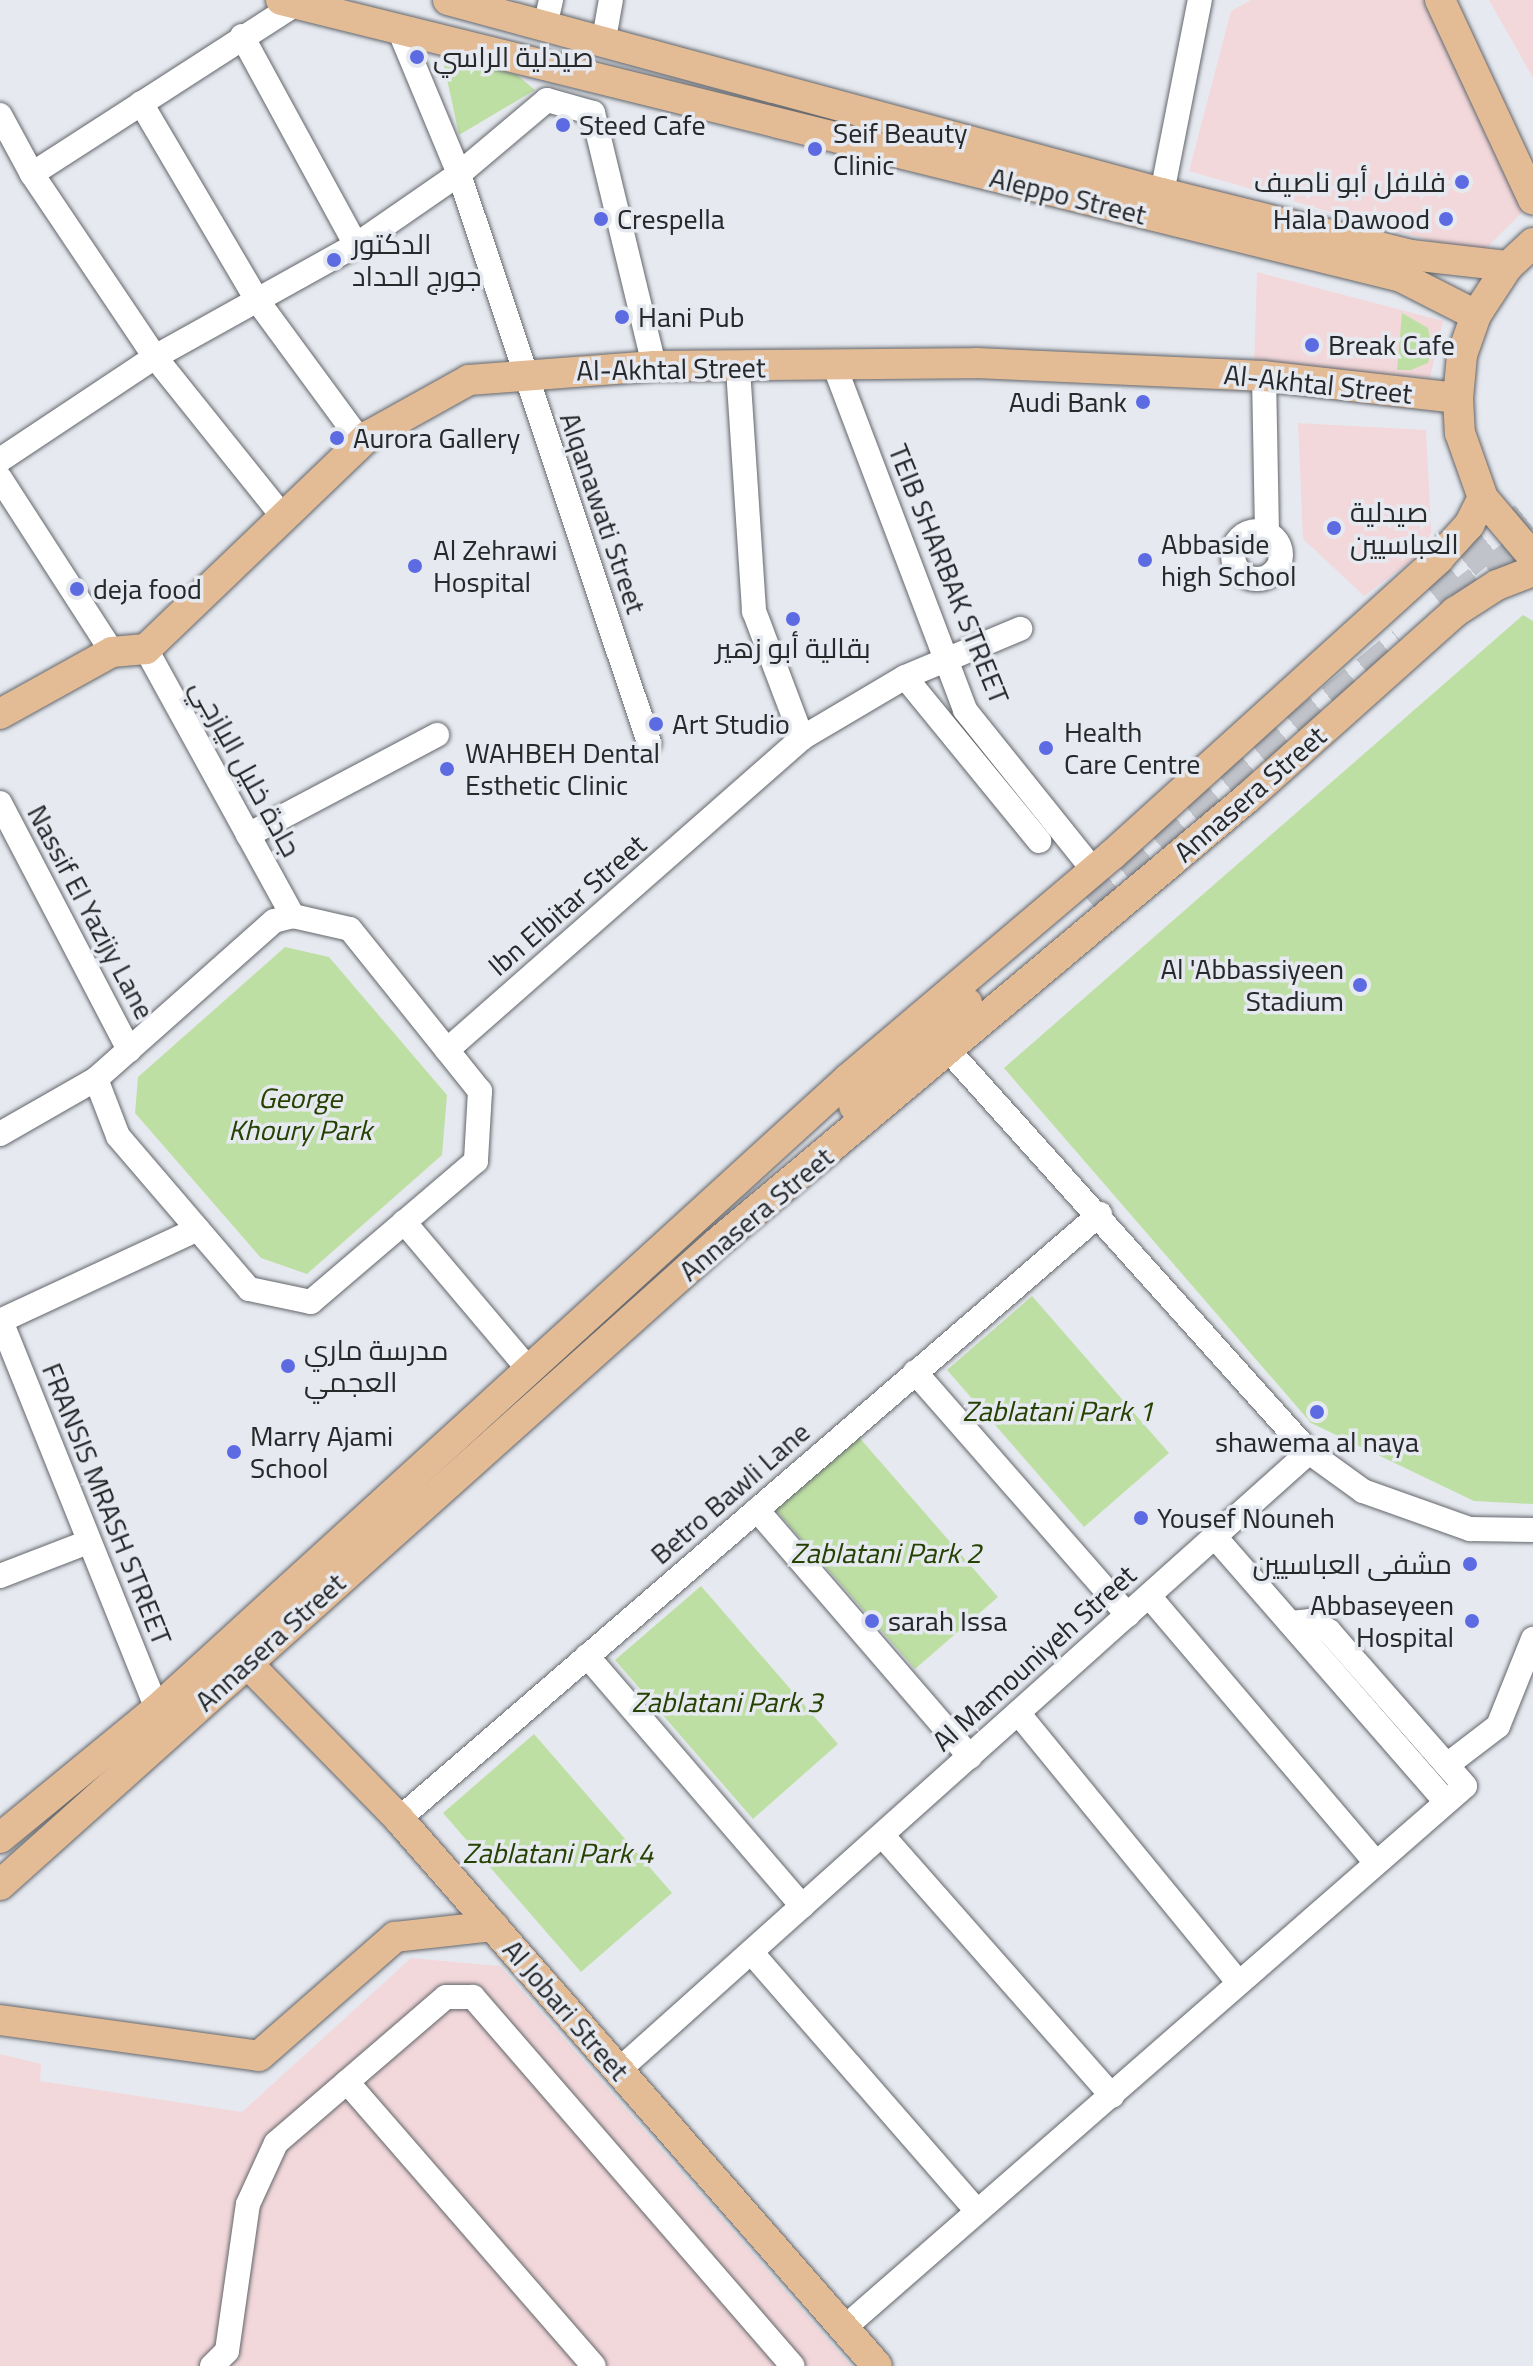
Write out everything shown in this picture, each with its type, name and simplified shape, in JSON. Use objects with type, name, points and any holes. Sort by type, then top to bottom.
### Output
[{"type":"main road","name":"Aleppo Street","points":[[448,0],[548,13],[604,39],[1162,193],[1411,255],[1508,266]]},
{"type":"main road","points":[[1440,0],[1533,199]]},
{"type":"main road","name":"Aleppo Street","points":[[288,2],[1401,277],[1476,315]]},
{"type":"main road","points":[[1533,243],[1508,266],[1476,315],[1462,355],[1458,398],[1463,444],[1483,498],[1533,557]]},
{"type":"main road","name":"Al-Akhtal Street","points":[[146,649],[362,443],[469,380],[524,373],[654,366],[738,369],[833,362],[1120,367],[1264,376],[1458,398]]},
{"type":"main road","name":"Annasera Street","points":[[0,1838],[157,1709],[849,1078],[1103,863],[1439,558],[1469,525],[1483,498]]},
{"type":"main road","name":"Annasera Street","points":[[0,1885],[717,1243],[1246,799],[1455,612],[1497,585],[1533,571]]},
{"type":"main road","points":[[1103,863],[1431,592]]},
{"type":"main road","points":[[0,714],[112,652],[146,649]]},
{"type":"main road","points":[[717,1243],[799,1157],[991,982],[1088,900]]},
{"type":"main road","name":"Al Jobari Street","points":[[247,1663],[399,1819],[877,2366]]},
{"type":"main road","points":[[0,2020],[259,2056],[395,1937],[493,1926]]},
{"type":"street","points":[[604,39],[611,0]]},
{"type":"street","points":[[1162,193],[1200,0]]},
{"type":"street","points":[[32,174],[242,36],[288,2]]},
{"type":"street","name":"Alqanawati Street","points":[[400,32],[459,174],[649,743]]},
{"type":"street","points":[[242,36],[356,245]]},
{"type":"street","points":[[0,460],[155,357],[356,245],[459,174],[547,100],[593,113],[654,366]]},
{"type":"street","points":[[141,103],[257,300],[362,443]]},
{"type":"street","points":[[0,115],[32,174],[155,357],[285,519]]},
{"type":"street","name":"TEIB SHARBAK STREET","points":[[833,362],[965,710],[1103,863]]},
{"type":"street","points":[[738,369],[754,611],[802,738]]},
{"type":"street","points":[[1264,376],[1267,533]]},
{"type":"street","points":[[0,478],[112,652]]},
{"type":"street","name":"Ibn Elbitar Street","points":[[447,1050],[802,738],[877,689],[1020,629]]},
{"type":"street","name":"جادة خليل اليازجي","points":[[146,649],[293,916]]},
{"type":"street","points":[[905,677],[1039,841]]},
{"type":"street","points":[[248,835],[437,735]]},
{"type":"street","name":"Nassif El Yazijy Lane","points":[[0,803],[129,1050]]},
{"type":"street","points":[[0,1134],[96,1079],[274,921],[293,916],[350,929],[480,1091],[476,1161],[311,1302],[249,1289],[118,1136],[96,1079]]},
{"type":"street","points":[[950,1052],[1100,1214],[1309,1452],[1363,1491],[1457,1524],[1533,1530]]},
{"type":"street","name":"Betro Bawli Lane","points":[[399,1819],[1100,1214]]},
{"type":"street","points":[[404,1222],[530,1371]]},
{"type":"street","points":[[1,1321],[198,1229]]},
{"type":"street","name":"FRANSIS MRASH STREET","points":[[1,1321],[157,1709]]},
{"type":"street","points":[[915,1372],[1128,1615]]},
{"type":"street","name":"Al Mamouniyeh Street","points":[[619,2070],[1309,1452]]},
{"type":"street","points":[[757,1510],[970,1757]]},
{"type":"street","points":[[1215,1537],[1445,1801]]},
{"type":"street","points":[[0,1576],[88,1542]]},
{"type":"street","points":[[1149,1596],[1375,1862]]},
{"type":"street","points":[[844,2328],[1112,2096],[1237,1981],[1465,1786],[1329,1631],[1311,1621],[1290,1623]]},
{"type":"street","points":[[1447,1765],[1498,1726],[1533,1639]]},
{"type":"street","points":[[587,1656],[802,1906]]},
{"type":"street","points":[[1018,1713],[1237,1981]]},
{"type":"street","points":[[882,1835],[1112,2096]]},
{"type":"street","points":[[751,1952],[977,2211]]},
{"type":"street","points":[[212,2366],[227,2351],[248,2204],[276,2143],[446,1997],[473,1997],[793,2366]]},
{"type":"street","points":[[347,2082],[594,2366]]},
{"type":"shaded area","points":[[1251,0],[1429,0],[1533,202],[1479,255],[1189,171],[1231,11]]},
{"type":"shaded area","points":[[1489,0],[1533,0],[1533,78]]},
{"type":"shaded area","points":[[1257,272],[1443,321],[1430,378],[1254,365]]},
{"type":"shaded area","points":[[1298,423],[1426,430],[1432,545],[1364,596],[1303,539]]},
{"type":"shaded area","points":[[411,1958],[500,1966],[851,2366],[0,2366],[0,2054],[41,2064],[40,2081],[242,2112]]},
{"type":"green space","points":[[452,57],[517,75],[535,90],[459,135],[444,65]]},
{"type":"green space","points":[[1402,313],[1428,328],[1432,349],[1428,363],[1411,370],[1397,370]]},
{"type":"green space","name":"Al 'Abbassiyeen Stadium","points":[[1523,615],[1533,621],[1533,1504],[1474,1501],[1311,1423],[1004,1068]]},
{"type":"green space","name":"George Khoury Park","points":[[285,947],[329,957],[447,1095],[442,1155],[307,1274],[261,1258],[135,1113],[138,1077]]},
{"type":"green space","name":"Zablatani Park 1","points":[[1032,1296],[1169,1453],[1084,1527],[947,1370]]},
{"type":"green space","name":"Zablatani Park 2","points":[[858,1436],[998,1597],[915,1669],[775,1509]]},
{"type":"green space","name":"Zablatani Park 3","points":[[701,1586],[838,1744],[753,1819],[615,1660]]},
{"type":"green space","name":"Zablatani Park 4","points":[[534,1734],[672,1893],[581,1972],[443,1813]]},
{"type":"tunnel","points":[[1431,592],[1533,510]]},
{"type":"tunnel","points":[[1454,599],[1533,539]]},
{"type":"tunnel","points":[[1088,900],[1401,642]]},
{"type":"place","name":"صيدلية الراسي","points":[[417,57]]},
{"type":"place","name":"Steed Cafe","points":[[563,125]]},
{"type":"place","name":"Seif Beauty Clinic","points":[[815,149]]},
{"type":"place","name":"فلافل أبو ناصيف","points":[[1462,182]]},
{"type":"place","name":"Crespella","points":[[601,219]]},
{"type":"place","name":"Hala Dawood","points":[[1446,219]]},
{"type":"place","name":"الدكتور جورج الحداد","points":[[334,260]]},
{"type":"place","name":"Hani Pub","points":[[622,317]]},
{"type":"place","name":"Break Cafe","points":[[1312,345]]},
{"type":"place","name":"Audi Bank","points":[[1143,402]]},
{"type":"place","name":"Aurora Gallery","points":[[337,438]]},
{"type":"place","name":"صيدلية العباسيين","points":[[1334,528]]},
{"type":"place","name":"Abbaside high School","points":[[1145,560]]},
{"type":"place","name":"Al Zehrawi Hospital","points":[[415,566]]},
{"type":"place","name":"deja food","points":[[77,589]]},
{"type":"place","name":"بقالية أبو زهير","points":[[793,619]]},
{"type":"place","name":"Art Studio","points":[[656,724]]},
{"type":"place","name":"Health Care Centre","points":[[1046,748]]},
{"type":"place","name":"WAHBEH Dental Esthetic Clinic","points":[[447,769]]},
{"type":"place","name":"Al 'Abbassiyeen Stadium","points":[[1360,985]]},
{"type":"place","name":"مدرسة ماري العجمي","points":[[288,1366]]},
{"type":"place","name":"shawema al naya","points":[[1317,1412]]},
{"type":"place","name":"Marry Ajami School","points":[[234,1452]]},
{"type":"place","name":"Yousef Nouneh","points":[[1141,1518]]},
{"type":"place","name":"مشفى العباسيين","points":[[1470,1564]]},
{"type":"place","name":"sarah Issa","points":[[872,1621]]},
{"type":"place","name":"Abbaseyeen Hospital","points":[[1472,1621]]}]
